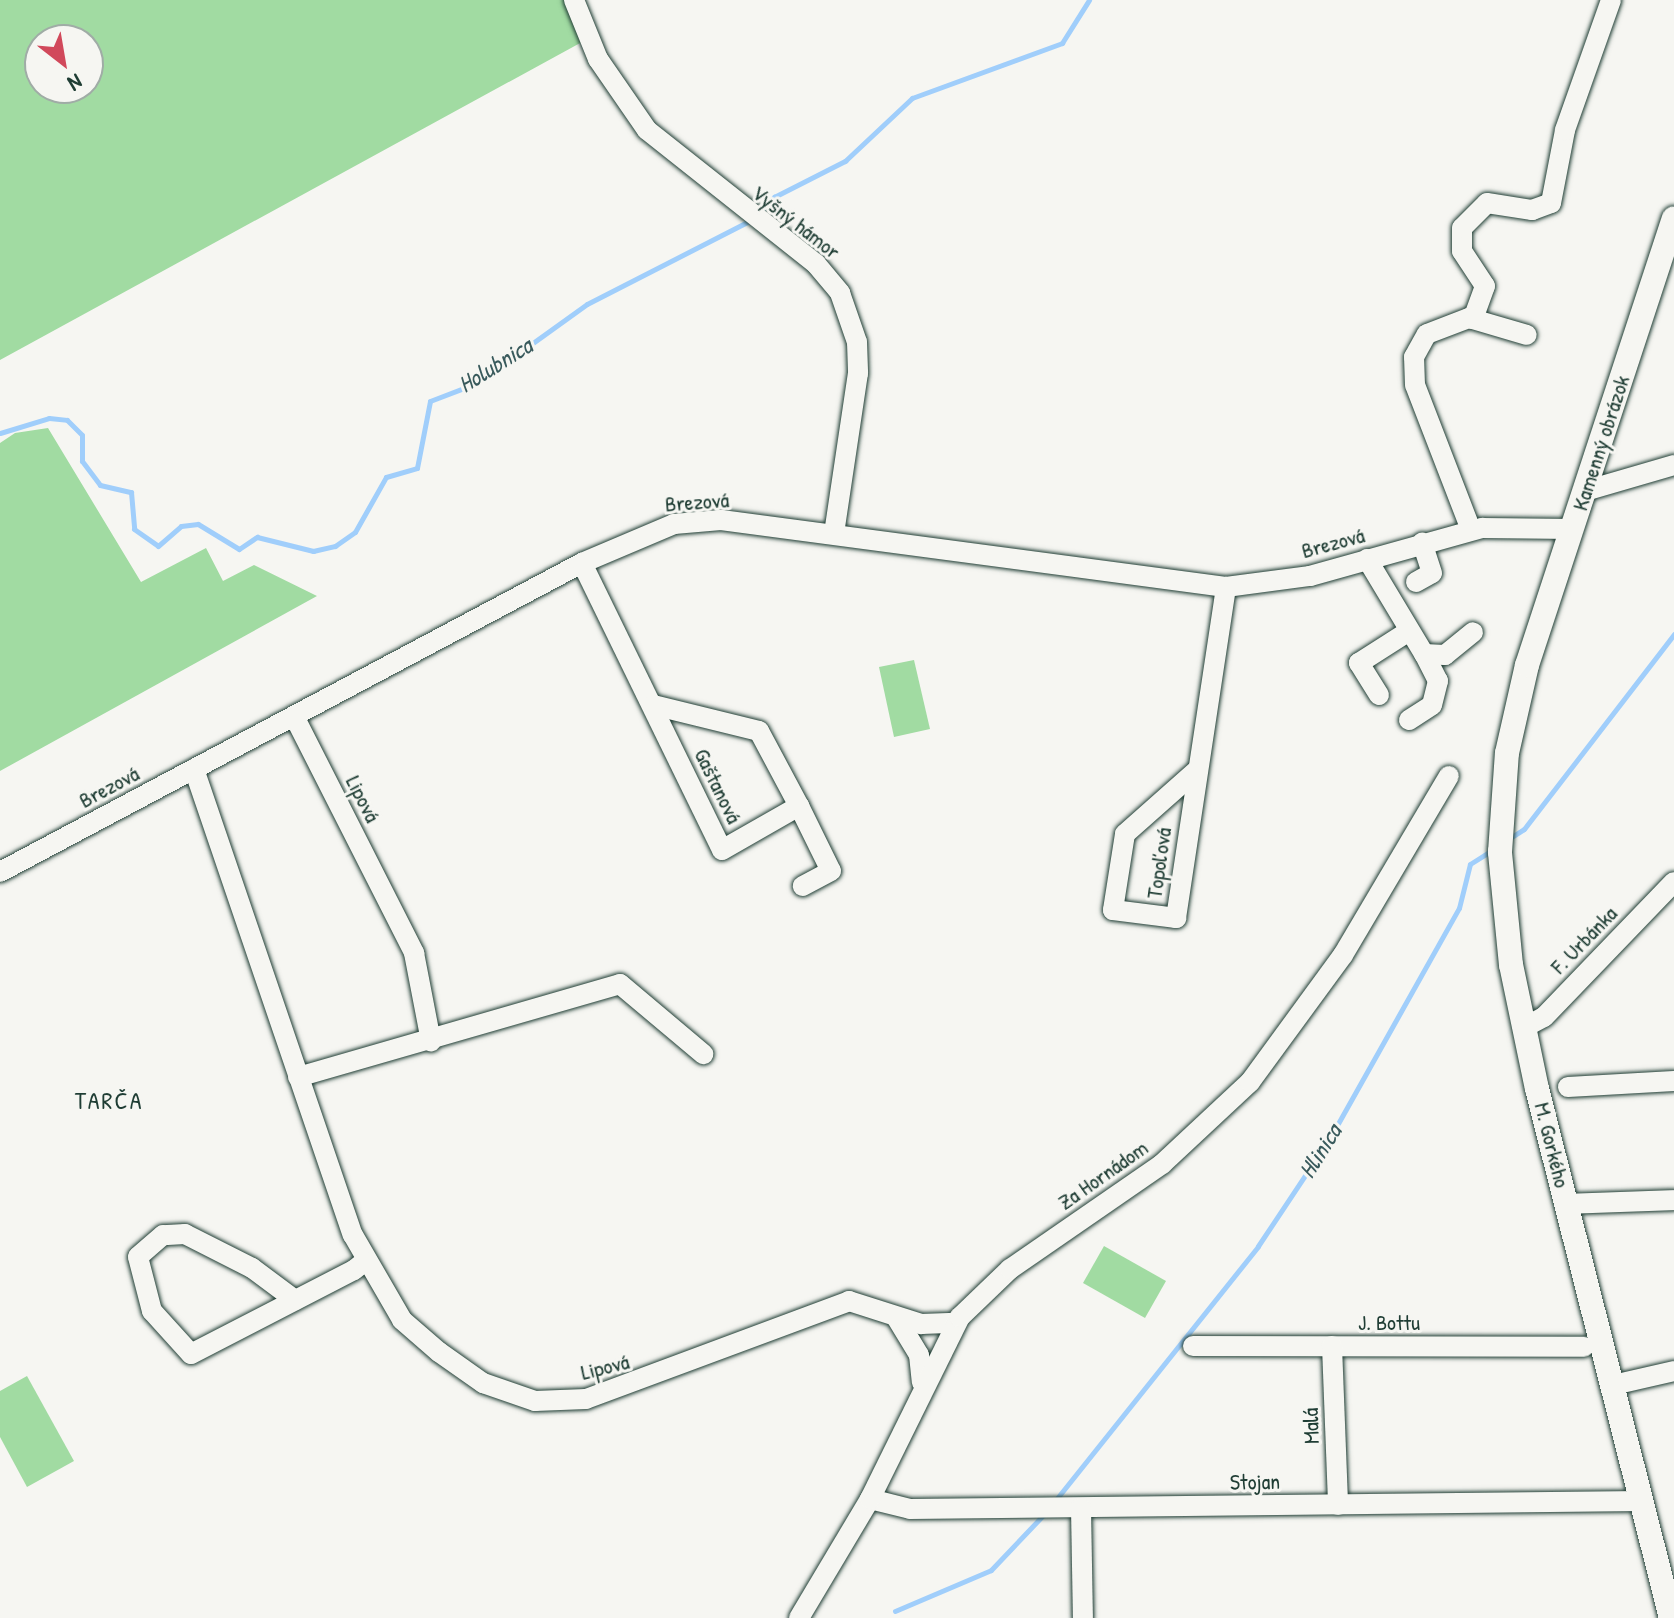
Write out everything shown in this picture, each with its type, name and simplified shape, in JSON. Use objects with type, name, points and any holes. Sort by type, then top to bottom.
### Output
[{"type":"main road","name":"Kamenný obrázok","points":[[1527,665],[1588,490],[1674,219]]},
{"type":"main road","name":"M. Gorkého","points":[[1527,665],[1503,793],[1502,898],[1525,1027],[1671,1618]]},
{"type":"street","name":"Vyšný hámor","points":[[574,0],[598,59],[647,130],[764,228],[830,277],[857,342],[834,534]]},
{"type":"street","points":[[1473,319],[1485,286],[1462,251],[1462,228],[1487,203],[1532,210],[1545,208],[1557,191],[1565,130],[1611,0]]},
{"type":"street","points":[[1471,530],[1415,385],[1414,357],[1427,334],[1473,319],[1527,335]]},
{"type":"street","points":[[1588,490],[1674,465]]},
{"type":"street","name":"Brezová","points":[[0,872],[582,563],[653,529],[697,521],[834,534],[1226,587],[1367,559],[1471,530],[1573,529]]},
{"type":"street","points":[[1416,582],[1432,573],[1422,543]]},
{"type":"street","points":[[1367,559],[1438,681],[1432,705],[1409,720]]},
{"type":"street","name":"Gaštanová","points":[[582,563],[722,850],[799,806]]},
{"type":"street","name":"Topoľová","points":[[1196,771],[1125,834],[1113,910],[1176,918],[1226,587]]},
{"type":"street","points":[[1379,695],[1359,663],[1409,631]]},
{"type":"street","points":[[1424,654],[1445,655],[1473,632]]},
{"type":"street","name":"Gaštanová","points":[[653,705],[759,731],[831,871],[803,886]]},
{"type":"street","name":"Lipová","points":[[294,716],[414,953],[426,988],[431,1041]]},
{"type":"street","name":"Lipová","points":[[194,769],[298,1077],[365,1261],[402,1320],[439,1352],[483,1383],[535,1401],[586,1399],[649,1381],[849,1301],[896,1317],[956,1323]]},
{"type":"street","name":"Za Hornádom","points":[[799,1618],[870,1499],[922,1382],[956,1323],[983,1290],[1162,1164],[1250,1082],[1343,955],[1449,776]]},
{"type":"street","name":"F. Urbánka","points":[[1525,1027],[1544,1017],[1674,882]]},
{"type":"street","points":[[298,1077],[620,984],[703,1054]]},
{"type":"street","points":[[1568,1087],[1674,1081]]},
{"type":"street","points":[[1567,1204],[1674,1200]]},
{"type":"street","points":[[295,1300],[252,1268],[185,1234],[163,1235],[138,1257],[152,1311],[191,1354],[295,1300],[365,1261]]},
{"type":"street","points":[[896,1317],[919,1355],[922,1382]]},
{"type":"street","name":"J. Bottu","points":[[1193,1346],[1584,1347]]},
{"type":"street","name":"Malá","points":[[1332,1346],[1338,1505]]},
{"type":"street","points":[[1613,1385],[1674,1371]]},
{"type":"street","name":"Stojan","points":[[870,1499],[910,1509],[1642,1501]]},
{"type":"street","points":[[1071,1508],[1083,1618]]},
{"type":"green space","points":[[0,0],[565,0],[582,42],[0,360]]},
{"type":"green space","points":[[48,428],[141,582],[206,548],[223,581],[254,565],[317,596],[0,771],[0,443],[15,433]]},
{"type":"green space","points":[[914,660],[930,729],[894,737],[879,667]]},
{"type":"green space","points":[[1104,1246],[1166,1281],[1145,1318],[1083,1283]]},
{"type":"green space","points":[[27,1376],[74,1461],[27,1487],[0,1437],[0,1391]]},
{"type":"waterway","name":"Holubnica","points":[[760,212],[774,197],[845,161],[912,98],[1062,43],[1089,0]]},
{"type":"waterway","name":"Holubnica","points":[[0,433],[49,418],[67,420],[82,435],[82,461],[100,485],[131,492],[134,529],[158,546],[181,526],[198,524],[239,549],[257,537],[313,551],[335,546],[355,532],[386,477],[417,468],[430,401],[477,383],[587,304],[753,219]]},
{"type":"waterway","name":"Hlinica","points":[[1507,840],[1524,829],[1674,634]]},
{"type":"waterway","name":"Hlinica","points":[[1054,1502],[1258,1246],[1331,1136],[1459,908],[1470,864],[1492,850]]},
{"type":"waterway","name":"Hlinica","points":[[895,1611],[991,1570],[1045,1513]]},
{"type":"district","name":"TARČA","points":[[109,1101]]}]
